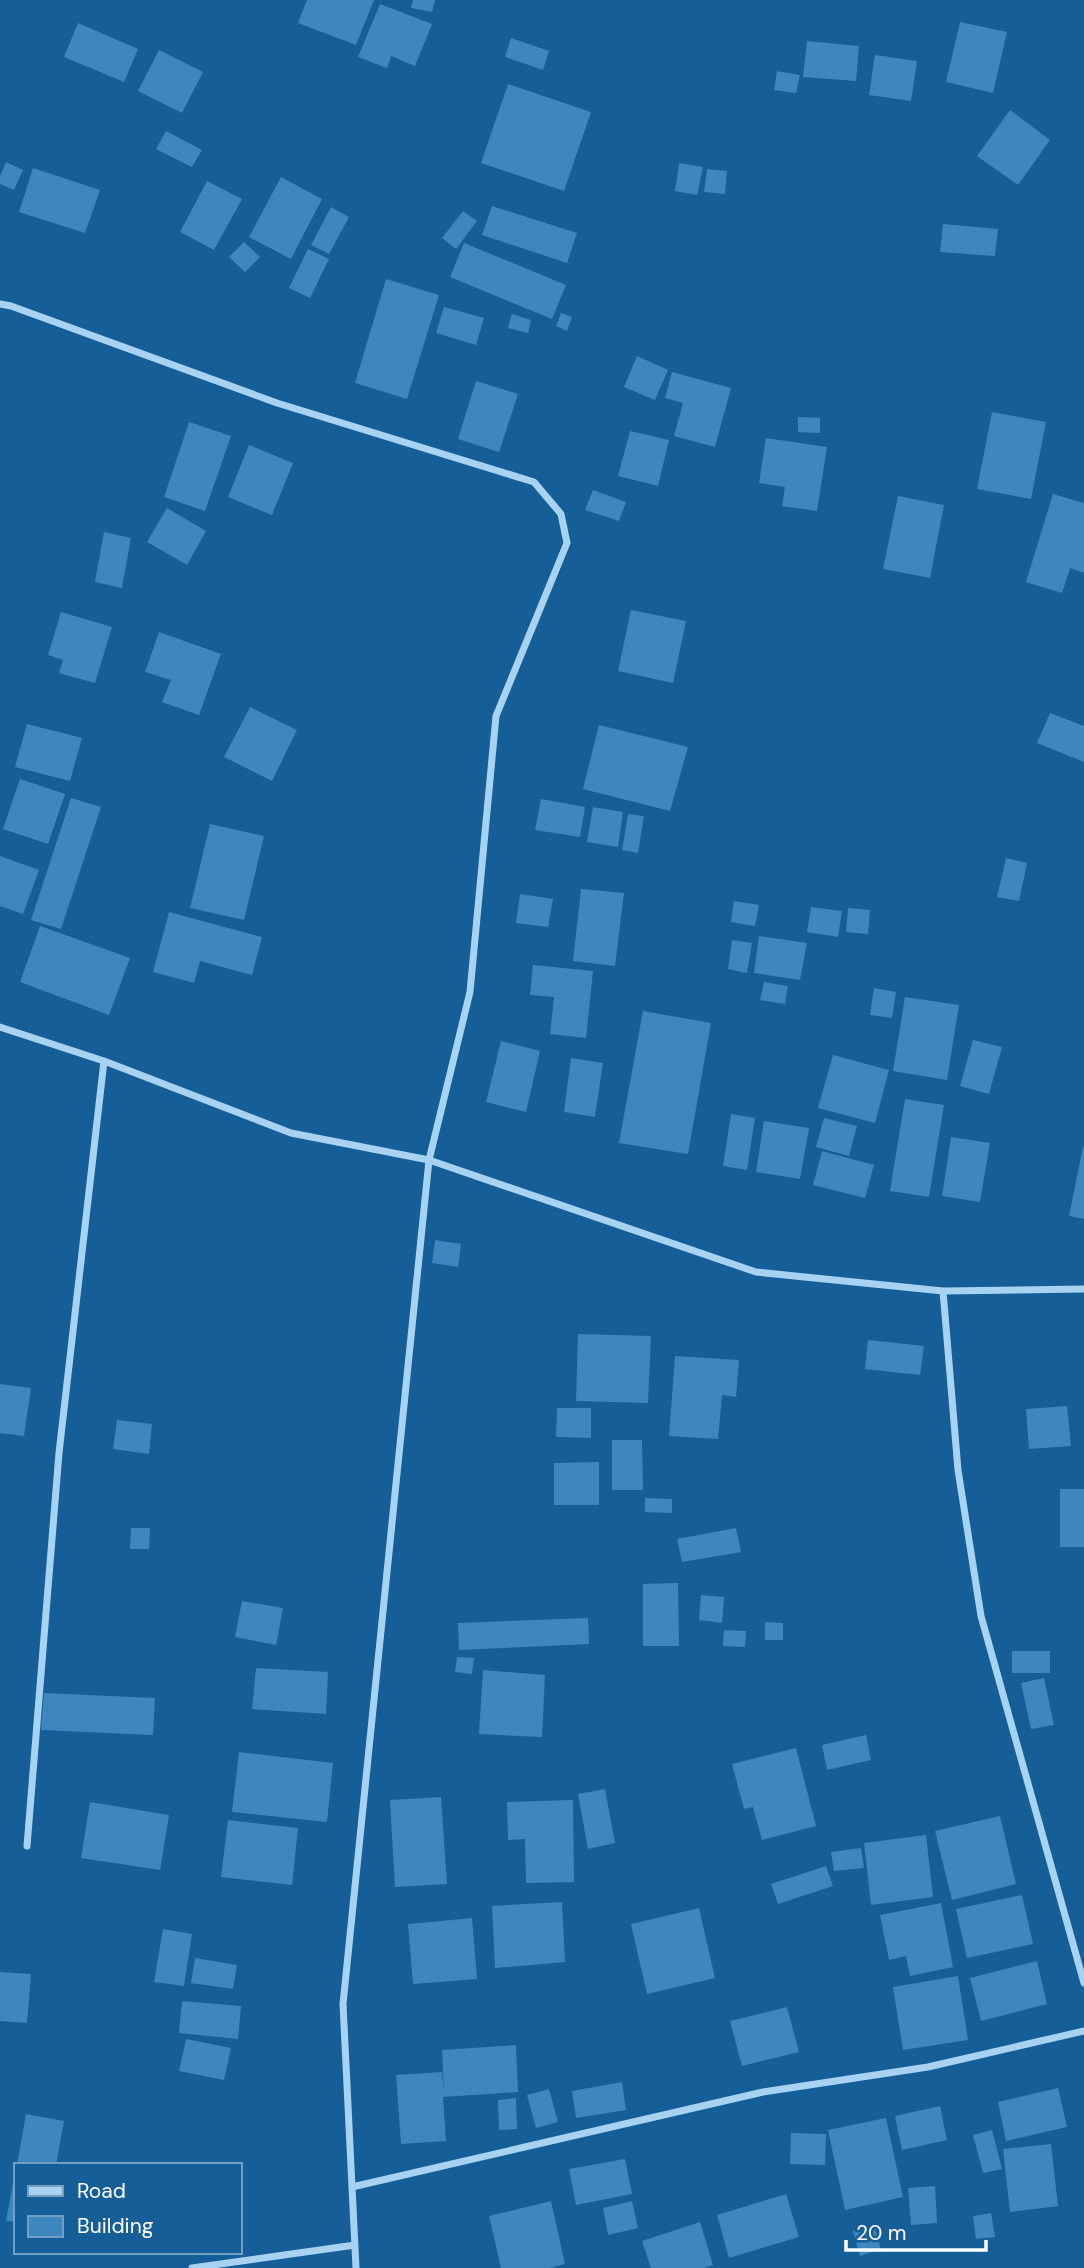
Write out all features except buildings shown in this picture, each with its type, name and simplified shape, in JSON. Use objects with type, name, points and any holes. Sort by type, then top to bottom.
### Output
[{"type":"street","points":[[0,304],[277,403],[534,482],[561,513],[567,543],[496,716],[470,992],[429,1160],[342,2004],[356,2268]]},
{"type":"street","points":[[0,1027],[104,1061],[291,1133],[429,1160],[756,1272],[943,1291],[1084,1289]]},
{"type":"street","points":[[27,1846],[59,1453],[104,1061]]},
{"type":"street","points":[[943,1291],[958,1470],[981,1616],[1084,1983]]},
{"type":"street","points":[[352,2187],[763,2092],[928,2067],[1084,2031]]},
{"type":"street","points":[[192,2268],[355,2245]]}]
